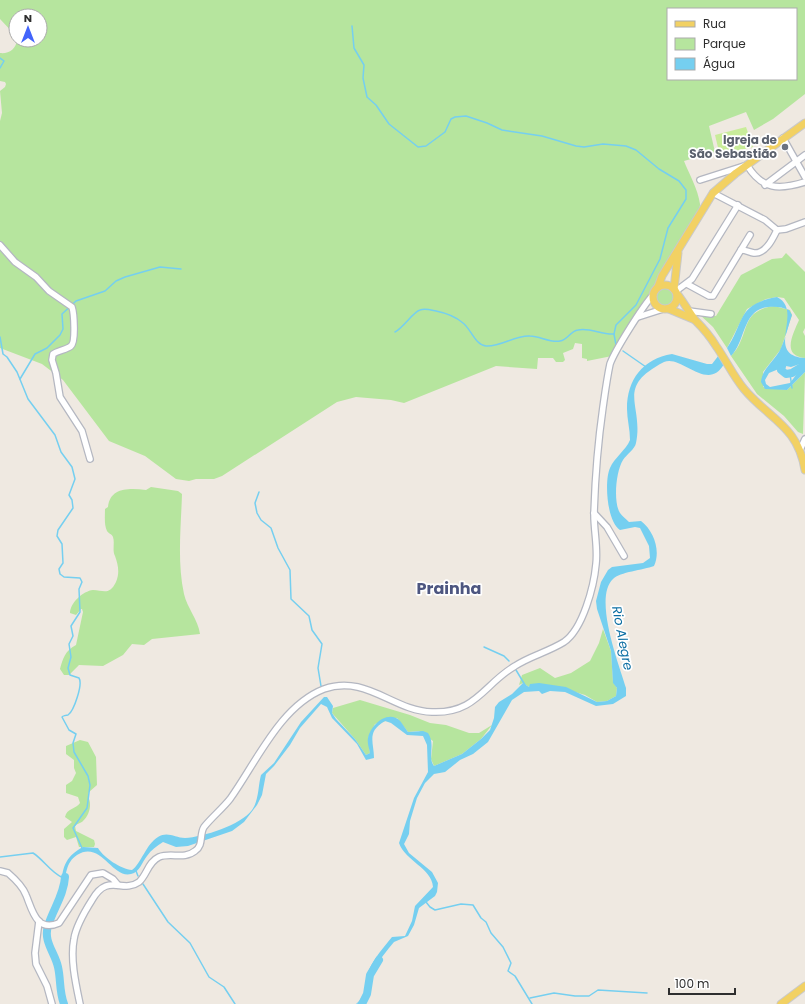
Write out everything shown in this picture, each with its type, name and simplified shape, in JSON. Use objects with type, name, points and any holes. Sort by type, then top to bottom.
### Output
[{"type":"main road","points":[[695,320],[666,309],[654,302],[653,295],[662,276],[713,193],[747,165],[805,122]]},
{"type":"main road","points":[[666,309],[676,302],[678,251]]},
{"type":"main road","points":[[658,287],[666,285],[676,292],[695,320],[704,328],[718,347],[743,388],[755,401],[781,423],[800,450],[805,470]]},
{"type":"main road","points":[[781,1004],[805,986]]},
{"type":"street","points":[[783,138],[805,177]]},
{"type":"street","points":[[765,185],[805,155]]},
{"type":"street","points":[[700,180],[747,165],[765,185],[789,186],[805,182]]},
{"type":"street","points":[[713,193],[765,220],[777,230],[786,229],[805,222]]},
{"type":"street","points":[[676,292],[687,284],[738,205]]},
{"type":"street","points":[[741,250],[754,253],[761,252],[770,244],[777,230]]},
{"type":"street","points":[[687,284],[711,297],[750,235]]},
{"type":"street","points":[[0,245],[15,262],[36,277],[49,291],[72,307],[75,336],[74,343],[70,347],[54,354],[52,360],[56,372],[60,397],[82,431],[90,459]]},
{"type":"street","points":[[80,1004],[74,958],[74,936],[98,890],[104,886],[128,885],[139,881],[151,863],[157,858],[166,855],[188,855],[197,850],[201,843],[201,833],[206,824],[228,801],[274,733],[308,697],[326,689],[344,685],[368,689],[412,709],[431,712],[453,710],[476,700],[505,673],[516,665],[568,639],[575,631],[583,615],[596,570],[597,560],[594,513],[599,437],[610,364],[637,317],[653,295]]},
{"type":"street","points":[[637,317],[666,309]]},
{"type":"street","points":[[689,311],[711,314]]},
{"type":"street","points":[[800,450],[805,439]]},
{"type":"street","points":[[594,513],[607,527],[624,556]]},
{"type":"street","points":[[0,871],[8,873],[13,878],[26,896],[31,912],[42,922],[51,925],[59,923],[91,875],[103,873],[113,879],[118,885]]},
{"type":"street","points":[[42,922],[34,953],[36,964],[47,986],[52,1004]]},
{"type":"green space","points":[[0,0],[805,0],[805,94],[773,119],[754,130],[746,112],[709,126],[715,152],[684,161],[699,198],[700,204],[697,214],[676,252],[612,356],[587,361],[587,359],[582,358],[582,344],[575,343],[573,349],[563,353],[565,360],[563,362],[556,362],[553,358],[538,358],[537,369],[496,366],[404,403],[391,400],[356,397],[337,402],[222,476],[214,479],[196,479],[189,481],[176,479],[145,456],[109,441],[63,380],[42,364],[0,348],[0,121],[2,113],[0,91],[6,84],[5,82],[0,81],[0,53],[6,53],[14,48],[48,48],[48,8],[8,8],[8,28],[0,19]]},
{"type":"green space","points":[[746,127],[753,147],[720,156],[715,135]]},
{"type":"green space","points":[[786,253],[805,272],[805,328],[803,332],[805,336],[805,358],[793,353],[791,349],[792,338],[799,320],[784,298],[777,297],[766,299],[747,309],[727,348],[713,327],[699,314],[716,316],[741,275],[772,259],[782,258]]},
{"type":"green space","points":[[665,286],[672,289],[675,296],[672,303],[665,306],[658,303],[655,296],[658,289]]},
{"type":"green space","points":[[774,306],[790,310],[792,315],[781,349],[763,372],[763,387],[787,390],[805,372],[803,434],[798,432],[784,416],[757,394],[731,356],[741,340],[746,325],[755,313]]},
{"type":"green space","points":[[151,487],[178,491],[182,494],[180,544],[182,582],[185,599],[197,623],[200,634],[152,639],[144,645],[132,644],[123,655],[103,666],[79,665],[69,675],[64,675],[60,669],[63,658],[72,647],[76,645],[83,612],[81,609],[76,615],[70,613],[72,605],[81,595],[89,591],[108,591],[116,582],[118,575],[114,551],[114,539],[106,529],[105,509],[108,507],[110,500],[117,492],[127,489],[146,490]]},
{"type":"green space","points":[[603,629],[611,651],[613,682],[617,688],[616,696],[607,701],[597,702],[585,695],[555,686],[532,684],[529,687],[523,683],[519,685],[522,675],[540,668],[555,678],[571,673],[590,661],[599,643]]},
{"type":"green space","points":[[360,700],[410,715],[430,723],[446,725],[469,733],[479,733],[492,725],[481,739],[462,754],[434,766],[431,759],[433,741],[419,731],[408,732],[397,718],[375,724],[368,738],[370,753],[366,755],[355,739],[332,713],[333,708]]},
{"type":"green space","points":[[80,740],[88,742],[96,757],[97,785],[89,792],[88,797],[90,806],[87,816],[83,821],[75,826],[76,831],[94,840],[94,847],[79,847],[76,837],[67,840],[64,837],[64,829],[72,822],[65,817],[66,814],[80,803],[78,797],[66,793],[66,785],[72,781],[76,773],[74,768],[74,760],[66,754],[66,746]]},
{"type":"water","points":[[777,297],[785,304],[786,309],[781,307],[768,307],[760,309],[753,314],[745,327],[736,350],[731,356],[727,348],[744,315],[748,309],[764,300]]},
{"type":"water","points":[[786,309],[789,310],[792,315],[785,336],[787,322]]},
{"type":"water","points":[[785,336],[787,349],[793,355],[805,358],[805,372],[787,390],[765,389],[761,382],[762,377],[766,368],[779,352]],"holes":[[[800,364],[802,367],[790,383],[770,387],[766,384],[765,380],[769,373],[786,366],[791,367]]]},
{"type":"water","points":[[672,354],[707,364],[712,364],[719,355],[724,364],[718,372],[710,375],[702,374],[671,361],[664,362],[649,371],[640,380],[635,389],[634,398],[637,418],[636,443],[623,460],[619,471],[616,486],[617,502],[620,513],[629,522],[641,521],[650,530],[655,542],[657,554],[654,566],[616,577],[613,579],[608,588],[606,616],[609,632],[626,688],[626,696],[613,704],[596,706],[565,692],[550,691],[542,694],[539,691],[524,692],[512,700],[488,742],[473,754],[460,760],[445,772],[434,774],[425,783],[417,798],[410,821],[409,834],[404,844],[409,853],[432,872],[438,883],[437,892],[435,896],[419,908],[414,925],[408,936],[394,942],[372,970],[369,994],[364,1003],[356,1004],[362,997],[369,970],[374,961],[392,937],[405,936],[412,921],[415,906],[433,887],[428,875],[407,855],[399,843],[414,798],[428,772],[427,745],[423,736],[407,735],[391,723],[385,721],[375,729],[372,738],[374,758],[366,760],[357,744],[332,718],[327,707],[321,704],[300,728],[290,745],[266,774],[262,795],[257,805],[244,822],[232,831],[188,846],[176,847],[163,842],[150,852],[137,871],[131,874],[124,874],[118,871],[93,852],[85,852],[77,855],[70,861],[66,874],[65,888],[62,887],[62,874],[66,863],[72,854],[83,847],[98,848],[104,856],[113,862],[123,868],[132,870],[150,844],[162,835],[181,838],[193,837],[211,833],[239,821],[252,810],[256,802],[261,775],[274,763],[301,722],[324,697],[327,697],[333,706],[332,713],[336,719],[355,739],[366,755],[370,753],[368,740],[372,729],[382,719],[391,717],[399,720],[408,732],[423,731],[428,733],[431,742],[431,759],[434,766],[462,754],[481,739],[490,730],[494,718],[495,707],[523,683],[529,687],[530,684],[539,683],[566,687],[597,702],[607,701],[616,696],[617,688],[613,683],[611,651],[597,609],[596,601],[601,582],[608,570],[612,567],[643,563],[650,558],[649,546],[640,528],[635,527],[620,530],[612,519],[607,491],[608,474],[612,464],[630,440],[627,409],[630,388],[634,380],[639,372],[653,360]]},
{"type":"waterway","points":[[352,26],[354,48],[364,65],[363,78],[367,97],[376,105],[389,124],[418,147],[426,146],[445,132],[451,119],[466,116],[502,130],[542,136],[576,146],[584,147],[603,144],[626,146],[636,150],[659,169],[679,181],[686,190],[686,199],[668,228],[660,259],[636,305],[616,325],[614,334],[616,345]]},
{"type":"waterway","points":[[0,58],[4,61],[0,68]]},
{"type":"waterway","points":[[20,379],[35,354],[47,348],[60,335],[63,329],[62,314],[76,301],[105,291],[116,281],[125,277],[160,267],[181,269]]},
{"type":"waterway","points":[[395,332],[402,327],[417,311],[426,309],[457,318],[466,326],[479,343],[486,346],[497,345],[524,336],[534,336],[552,341],[560,341],[575,331],[582,329],[614,334]]},
{"type":"waterway","points":[[0,337],[3,354],[7,357],[17,372],[28,399],[55,435],[61,452],[72,467],[75,479],[69,495],[72,500],[73,508],[58,530],[57,536],[62,544],[63,563],[59,569],[60,574],[64,577],[80,578],[82,582],[79,589],[80,612],[71,626],[73,636],[69,644],[71,657],[68,668],[70,675],[79,678],[80,686],[73,708],[68,715],[62,717],[69,730],[76,734],[73,743],[74,752],[88,776],[90,785],[87,808],[73,828],[82,848]]},
{"type":"waterway","points":[[623,351],[646,367]]},
{"type":"waterway","name":"Rio Alegre","points":[[784,359],[781,370],[786,374],[792,373],[805,365]]},
{"type":"waterway","points":[[790,374],[792,388]]},
{"type":"waterway","points":[[259,492],[255,503],[257,513],[261,520],[271,528],[278,548],[290,570],[291,599],[309,616],[312,630],[322,644],[318,668],[321,686]]},
{"type":"waterway","points":[[484,647],[504,656],[509,661]]},
{"type":"waterway","points":[[516,670],[525,685]]},
{"type":"waterway","points":[[0,857],[33,853],[54,873],[63,878]]},
{"type":"waterway","points":[[136,871],[138,876]]},
{"type":"waterway","points":[[64,1004],[61,995],[60,976],[57,962],[48,942],[47,931],[50,920],[63,890],[65,877]]},
{"type":"waterway","points":[[143,884],[168,922],[190,943],[209,977],[224,987],[235,1004]]},
{"type":"waterway","points":[[426,902],[435,910],[461,904],[473,905],[481,918],[486,922],[491,933],[503,947],[511,963],[508,971],[515,976],[532,1004]]},
{"type":"waterway","points":[[362,1004],[367,994],[370,975],[379,960]]},
{"type":"waterway","points":[[530,998],[554,993],[589,996],[598,990],[647,993]]},
{"type":"place","name":"Igreja de São Sebastião","points":[[785,147]]},
{"type":"district","name":"Prainha","points":[[449,588]]}]
